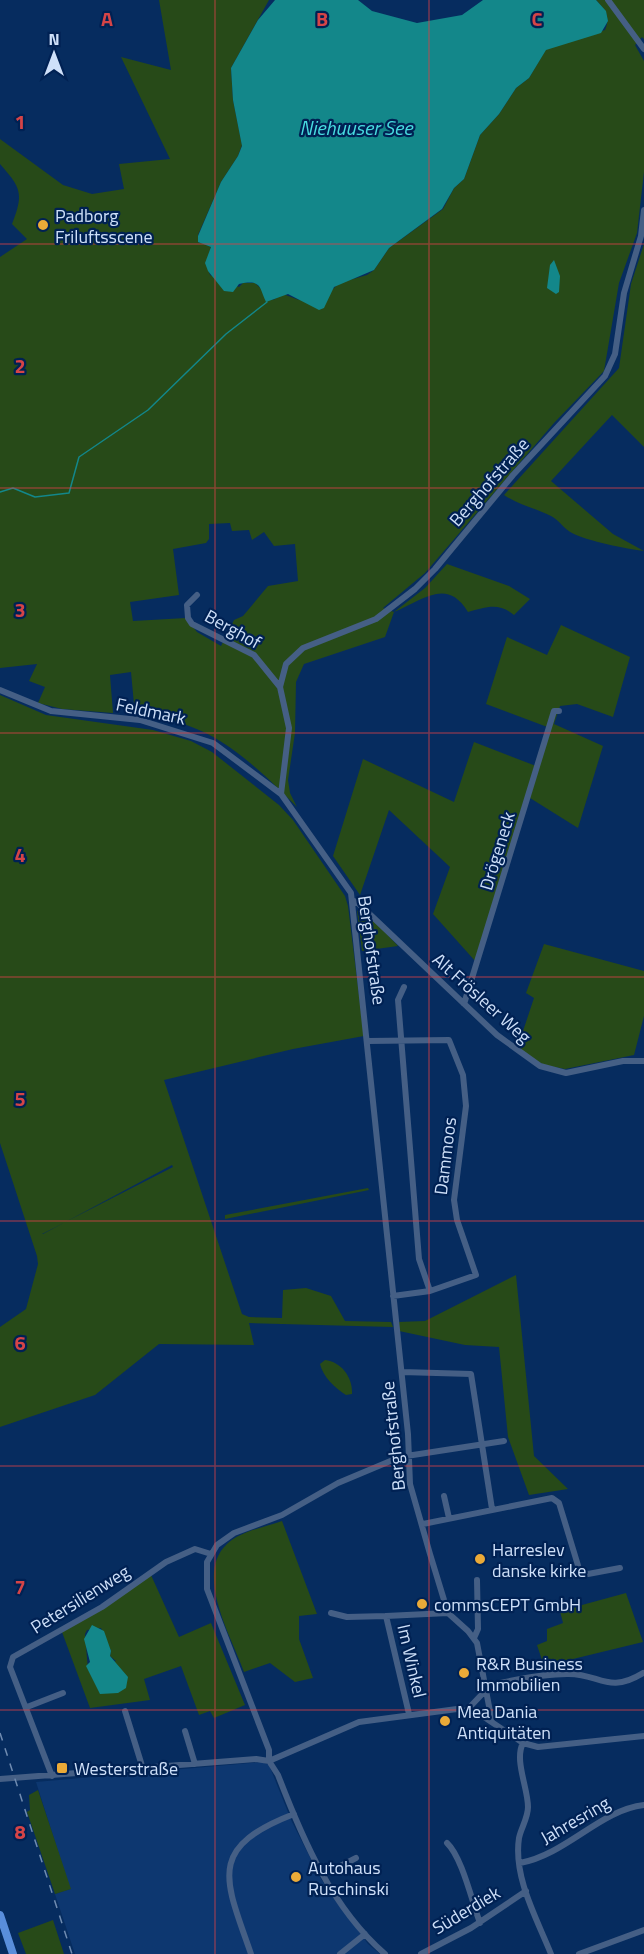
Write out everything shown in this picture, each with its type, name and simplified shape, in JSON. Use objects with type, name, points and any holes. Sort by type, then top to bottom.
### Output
[{"type":"main road","points":[[0,1915],[14,1954]]},
{"type":"street","points":[[608,0],[644,49]]},
{"type":"street","name":"Berghofstraße","points":[[280,687],[286,663],[295,654],[376,619],[415,589],[435,569],[513,475],[605,376],[615,354],[624,293],[641,236],[644,210]]},
{"type":"street","name":"Berghof","points":[[197,595],[187,605],[188,618],[192,624],[254,656],[280,687]]},
{"type":"street","points":[[280,687],[290,728],[281,794]]},
{"type":"street","name":"Feldmark","points":[[0,690],[51,711],[140,720],[193,735],[213,743],[281,794]]},
{"type":"street","name":"Drögeneck","points":[[464,1004],[554,711],[559,711]]},
{"type":"street","name":"Berghofstraße","points":[[281,794],[336,869],[354,902],[402,1372],[410,1484],[448,1613]]},
{"type":"street","name":"Alt Frösleer Weg","points":[[354,902],[359,904],[519,1053],[552,1071],[577,1072],[623,1061],[644,1061]]},
{"type":"street","name":"Dammoos","points":[[404,987],[398,1000],[419,1259],[430,1290]]},
{"type":"street","name":"Dammoos","points":[[368,1041],[450,1040],[464,1075],[466,1106],[454,1200],[457,1220],[476,1275],[430,1290],[393,1296]]},
{"type":"street","points":[[402,1372],[471,1374],[480,1444],[492,1509]]},
{"type":"street","points":[[385,1954],[365,1934],[323,1875],[278,1775],[269,1761],[269,1750],[207,1589],[205,1571],[211,1554],[225,1538],[282,1515],[338,1483],[408,1455],[504,1441]]},
{"type":"street","points":[[444,1496],[449,1518]]},
{"type":"street","points":[[423,1524],[552,1498],[556,1500],[580,1572],[588,1574],[620,1568]]},
{"type":"street","name":"Petersilienweg","points":[[52,1776],[10,1667],[13,1657],[102,1606],[166,1562],[195,1549],[211,1554]]},
{"type":"street","points":[[474,1638],[478,1629],[477,1580]]},
{"type":"street","name":"Im Winkel","points":[[331,1613],[347,1617],[448,1613]]},
{"type":"street","points":[[448,1613],[474,1638],[479,1649],[484,1689],[492,1722]]},
{"type":"street","name":"Im Winkel","points":[[386,1616],[409,1714]]},
{"type":"street","points":[[467,1710],[484,1689],[567,1674],[602,1683],[623,1682],[643,1673]]},
{"type":"street","points":[[27,1707],[63,1693]]},
{"type":"street","points":[[0,1779],[256,1759],[269,1761],[359,1722],[409,1714],[467,1710],[492,1722],[523,1743],[548,1747],[644,1737]]},
{"type":"street","points":[[125,1711],[143,1769]]},
{"type":"street","points":[[185,1731],[195,1764]]},
{"type":"street","points":[[523,1743],[521,1754],[528,1807],[519,1839],[520,1863],[526,1891],[551,1954]]},
{"type":"street","name":"Jahresring","points":[[520,1863],[534,1860],[568,1844],[629,1807],[644,1804]]},
{"type":"street","points":[[251,1954],[232,1896],[230,1871],[233,1855],[240,1843],[256,1830],[294,1814]]},
{"type":"street","points":[[447,1843],[462,1871],[480,1923]]},
{"type":"street","points":[[323,1875],[356,1858]]},
{"type":"street","name":"Süderdiek","points":[[421,1954],[480,1923],[526,1891]]},
{"type":"street","points":[[579,1954],[644,1930]]},
{"type":"street","points":[[340,1954],[365,1934]]},
{"type":"shaded area","points":[[159,0],[269,0],[231,68],[233,100],[242,145],[238,156],[221,182],[198,235],[198,242],[211,247],[206,263],[210,275],[239,287],[243,283],[255,283],[273,300],[283,294],[299,300],[331,291],[339,283],[367,275],[374,270],[389,248],[443,209],[454,188],[464,179],[480,135],[499,114],[516,88],[529,78],[546,49],[605,30],[606,14],[596,0],[644,0],[644,39],[642,37],[635,45],[644,61],[644,172],[637,233],[619,283],[604,371],[554,423],[425,573],[383,608],[394,612],[385,637],[304,664],[296,682],[295,733],[288,780],[290,793],[297,807],[247,760],[219,740],[183,724],[135,715],[131,672],[110,675],[113,713],[62,709],[38,703],[45,687],[29,681],[37,664],[0,668],[0,257],[27,239],[12,224],[19,198],[16,185],[0,164],[0,139],[63,185],[92,194],[124,189],[119,164],[170,159],[121,57],[171,70]],"holes":[[[230,523],[232,531],[249,530],[252,540],[264,532],[274,546],[295,544],[298,581],[268,586],[243,616],[234,620],[221,646],[197,632],[186,618],[133,621],[130,602],[179,595],[173,549],[206,543],[209,539],[209,524]]]},
{"type":"shaded area","points":[[644,244],[644,447],[612,415],[551,481],[613,534],[644,551],[579,536],[551,516],[504,495],[619,368],[631,284]]},
{"type":"shaded area","points":[[447,564],[509,586],[530,599],[514,615],[498,607],[487,607],[468,612],[460,601],[443,593],[425,597],[394,612],[425,588]]},
{"type":"shaded area","points":[[561,625],[630,657],[613,717],[577,704],[560,706],[554,724],[603,746],[578,828],[530,798],[550,728],[486,704],[507,637],[547,655]]},
{"type":"shaded area","points":[[0,695],[46,715],[153,730],[191,741],[212,752],[279,805],[293,820],[345,896],[364,1036],[293,1049],[164,1080],[242,1314],[249,1317],[282,1318],[283,1290],[306,1288],[331,1296],[345,1321],[391,1322],[393,1327],[249,1323],[254,1345],[159,1344],[95,1395],[0,1427],[0,1327],[26,1309],[38,1264],[0,1143]],"holes":[[[172,1165],[173,1167],[65,1222]]]},
{"type":"shaded area","points":[[474,742],[536,766],[476,962],[433,914],[450,867],[389,810],[360,895],[333,856],[363,759],[454,802]]},
{"type":"shaded area","points":[[362,908],[398,946],[362,951],[357,911]]},
{"type":"shaded area","points":[[544,944],[644,971],[644,1016],[634,1055],[565,1069],[544,1065],[517,1049],[534,998],[526,993]]},
{"type":"shaded area","points":[[368,1188],[369,1190],[225,1219],[225,1215]]},
{"type":"shaded area","points":[[516,1275],[534,1456],[568,1489],[529,1495],[508,1437],[499,1347],[465,1345],[399,1331],[398,1322],[425,1321]]},
{"type":"shaded area","points":[[325,1360],[337,1364],[345,1372],[351,1382],[352,1394],[346,1395],[327,1378],[320,1364]]},
{"type":"shaded area","points":[[282,1521],[317,1614],[299,1616],[299,1639],[313,1678],[295,1682],[270,1663],[244,1672],[225,1624],[215,1589],[214,1572],[218,1557],[227,1544],[246,1533]]},
{"type":"shaded area","points":[[151,1575],[179,1637],[211,1623],[245,1705],[214,1718],[210,1711],[199,1715],[181,1666],[144,1679],[150,1700],[90,1708],[62,1632]],"holes":[[[101,1628],[111,1651],[110,1656],[116,1661],[88,1670],[85,1634],[87,1630]]]},
{"type":"shaded area","points":[[626,1593],[643,1642],[544,1666],[537,1645],[547,1641],[547,1629],[563,1623],[560,1611]]},
{"type":"shaded area","points":[[262,1762],[269,1765],[292,1822],[321,1879],[368,1944],[380,1954],[75,1954],[55,1894],[70,1889],[36,1782]]},
{"type":"shaded area","points":[[38,1790],[71,1889],[55,1894],[27,1812],[30,1810],[29,1795]]},
{"type":"shaded area","points":[[53,1920],[64,1954],[26,1954],[18,1933]]},
{"type":"water","name":"Niehuuser See","points":[[275,0],[358,0],[372,11],[417,23],[462,15],[483,0],[596,0],[606,11],[608,21],[601,33],[546,50],[529,78],[516,88],[499,114],[480,135],[464,179],[454,188],[442,209],[389,248],[374,270],[334,287],[324,308],[319,310],[288,294],[266,302],[260,288],[252,283],[239,284],[233,292],[224,291],[208,271],[205,263],[211,247],[198,242],[198,236],[221,182],[242,146],[233,100],[231,68],[258,20]]},
{"type":"water","points":[[554,260],[560,276],[559,292],[556,294],[547,288],[550,265]]},
{"type":"water","points":[[92,1625],[104,1631],[111,1651],[110,1656],[128,1677],[126,1688],[118,1693],[100,1694],[86,1666],[90,1662],[84,1639]]},
{"type":"waterway","points":[[0,492],[13,488],[35,497],[69,493],[79,457],[148,410],[226,334],[267,302]]},
{"type":"railway","points":[[0,1733],[72,1954]]},
{"type":"place","name":"Padborg Friluftsscene","points":[[43,225]]},
{"type":"place","name":"Harreslev danske kirke","points":[[480,1559]]},
{"type":"place","name":"commsCEPT GmbH","points":[[422,1604]]},
{"type":"place","name":"R&R Business Immobilien","points":[[464,1673]]},
{"type":"place","name":"Mea Dania Antiquitäten","points":[[445,1721]]},
{"type":"place","name":"Westerstraße","points":[[62,1768]]},
{"type":"place","name":"Autohaus Ruschinski","points":[[296,1877]]}]
